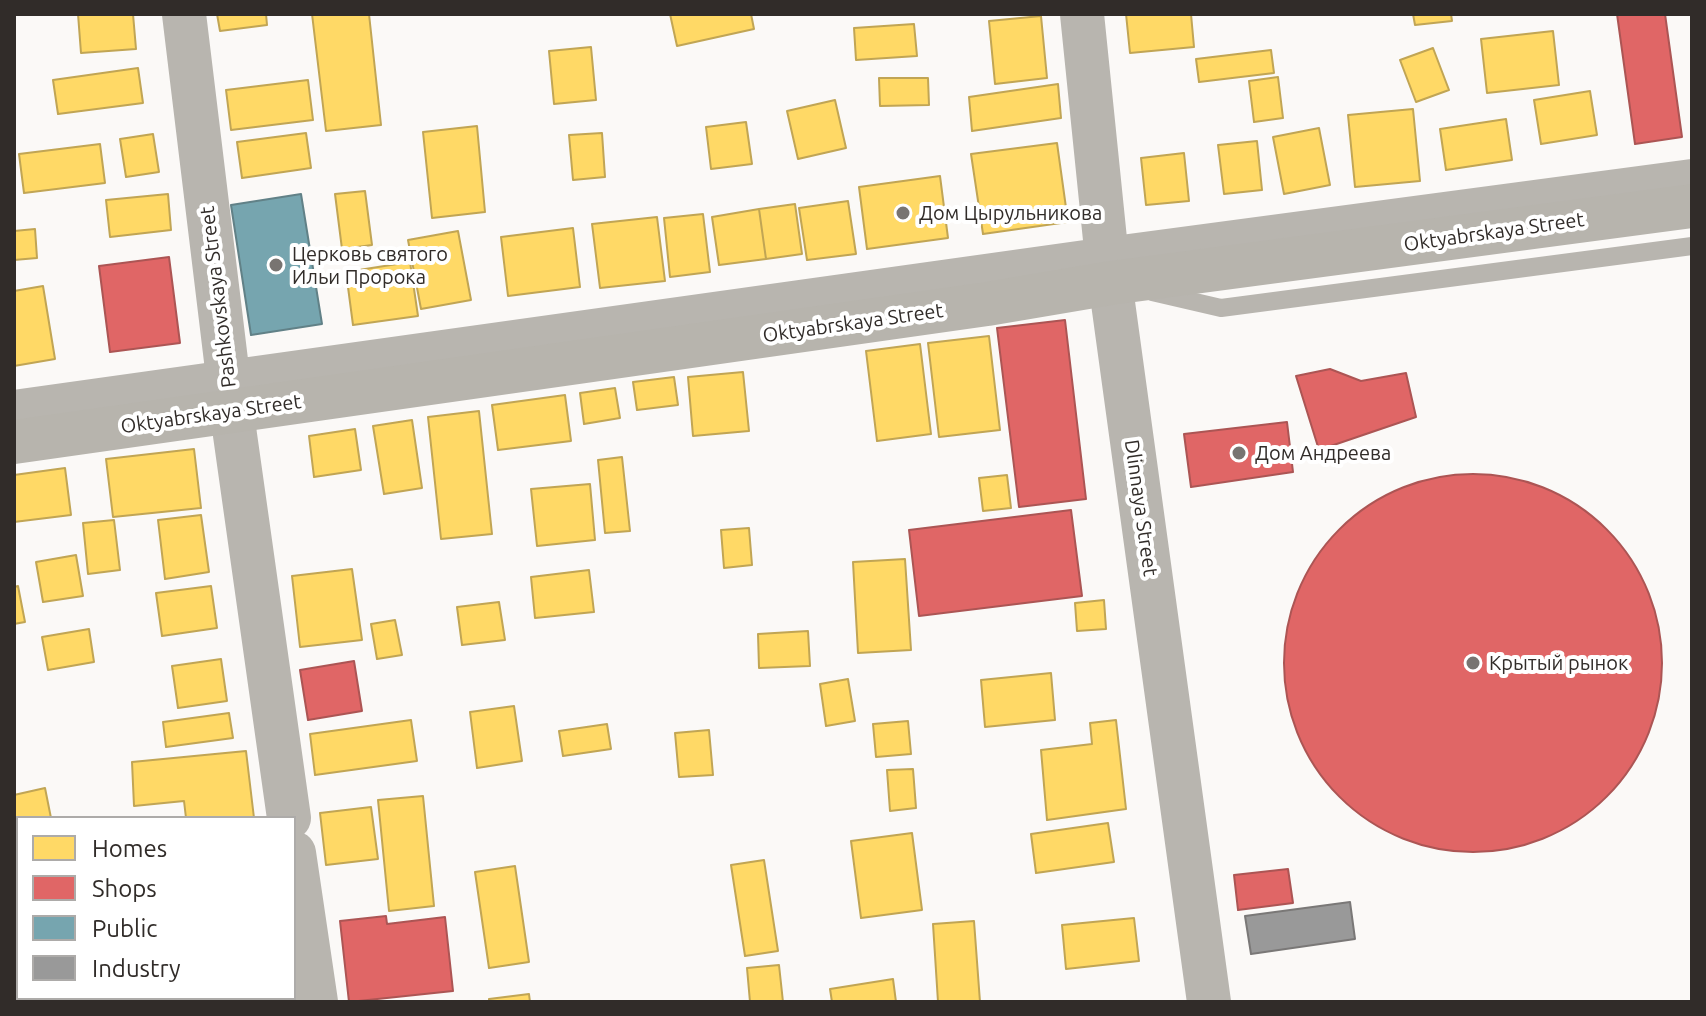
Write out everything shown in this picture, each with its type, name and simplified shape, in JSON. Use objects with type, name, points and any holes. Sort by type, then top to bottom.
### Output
[{"type":"main road","name":"Oktyabrskaya Street","points":[[14,442],[230,397],[987,304],[1109,271],[1692,206]]},
{"type":"street","name":"Pashkovskaya Street","points":[[184,14],[230,397],[289,816]]},
{"type":"street","name":"Dlinnaya Street","points":[[1082,14],[1109,271],[1209,1002]]},
{"type":"street","name":"Oktyabrskaya Street","points":[[1109,271],[1692,181]]},
{"type":"street","name":"Oktyabrskaya Street","points":[[14,412],[230,397]]},
{"type":"street","points":[[296,867],[316,1002]]},
{"type":"lane","points":[[1109,271],[1221,308],[1692,246]]},
{"type":"building: Homes","points":[[78,14],[133,14],[136,49],[81,53]]},
{"type":"building: Homes","points":[[217,14],[266,14],[267,25],[220,31]]},
{"type":"building: Homes","points":[[312,14],[369,14],[381,125],[326,131]]},
{"type":"building: Homes","points":[[670,14],[751,14],[754,29],[677,46]]},
{"type":"building: Homes","points":[[1126,14],[1191,14],[1194,47],[1130,53]]},
{"type":"building: Homes","points":[[1413,14],[1451,14],[1452,21],[1415,25]]},
{"type":"building: Homes","points":[[1041,16],[1047,78],[995,84],[989,21]]},
{"type":"building: Homes","points":[[914,24],[917,56],[856,60],[854,28]]},
{"type":"building: Homes","points":[[1553,31],[1559,85],[1487,93],[1481,39]]},
{"type":"building: Homes","points":[[591,47],[596,100],[554,104],[549,51]]},
{"type":"building: Homes","points":[[1433,48],[1449,90],[1416,102],[1400,60]]},
{"type":"building: Homes","points":[[1271,50],[1274,73],[1199,82],[1196,59]]},
{"type":"building: Homes","points":[[138,68],[143,103],[58,114],[53,80]]},
{"type":"building: Homes","points":[[1278,77],[1283,118],[1254,122],[1249,81]]},
{"type":"building: Homes","points":[[879,78],[928,78],[929,105],[880,106]]},
{"type":"building: Homes","points":[[308,80],[313,120],[231,130],[226,90]]},
{"type":"building: Homes","points":[[1058,84],[1061,118],[972,131],[969,97]]},
{"type":"building: Homes","points":[[1590,91],[1597,135],[1541,144],[1534,100]]},
{"type":"building: Homes","points":[[835,100],[846,148],[798,159],[787,111]]},
{"type":"building: Homes","points":[[1413,109],[1420,181],[1355,187],[1348,115]]},
{"type":"building: Homes","points":[[1506,119],[1512,160],[1446,170],[1440,129]]},
{"type":"building: Homes","points":[[746,122],[752,164],[711,169],[706,127]]},
{"type":"building: Homes","points":[[477,126],[485,212],[432,218],[423,132]]},
{"type":"building: Homes","points":[[1319,128],[1330,185],[1284,194],[1273,137]]},
{"type":"building: Homes","points":[[306,133],[311,168],[242,178],[237,142]]},
{"type":"building: Homes","points":[[602,133],[605,177],[573,180],[569,135]]},
{"type":"building: Homes","points":[[153,134],[159,172],[126,177],[120,139]]},
{"type":"building: Homes","points":[[1257,141],[1262,190],[1224,194],[1218,145]]},
{"type":"building: Homes","points":[[1057,143],[1068,222],[983,234],[971,154]]},
{"type":"building: Homes","points":[[100,144],[105,183],[24,193],[19,154]]},
{"type":"building: Homes","points":[[1184,153],[1189,201],[1146,205],[1141,158]]},
{"type":"building: Homes","name":"Дом Цырульникова","points":[[940,176],[948,238],[867,249],[859,187]]},
{"type":"building: Homes","points":[[365,191],[372,245],[342,249],[335,194]]},
{"type":"building: Homes","points":[[168,194],[171,230],[110,237],[106,200]]},
{"type":"building: Homes","points":[[848,201],[856,254],[807,260],[799,208]]},
{"type":"building: Homes","points":[[795,204],[802,254],[766,259],[759,209]]},
{"type":"building: Homes","points":[[759,209],[766,259],[719,265],[712,217]]},
{"type":"building: Homes","points":[[703,214],[710,272],[670,277],[664,218]]},
{"type":"building: Homes","points":[[657,217],[665,281],[600,288],[592,224]]},
{"type":"building: Homes","points":[[573,228],[580,287],[508,296],[501,237]]},
{"type":"building: Homes","points":[[35,229],[37,258],[14,260],[14,231]]},
{"type":"building: Homes","points":[[458,231],[471,300],[421,309],[408,240]]},
{"type":"building: Homes","points":[[410,262],[418,316],[353,325],[346,272]]},
{"type":"building: Homes","points":[[43,286],[55,359],[14,366],[14,291]]},
{"type":"building: Homes","points":[[989,336],[1000,430],[939,437],[928,343]]},
{"type":"building: Homes","points":[[920,344],[931,434],[877,441],[866,351]]},
{"type":"building: Homes","points":[[743,372],[749,431],[693,436],[688,377]]},
{"type":"building: Homes","points":[[674,377],[678,405],[637,410],[633,382]]},
{"type":"building: Homes","points":[[615,388],[620,418],[584,424],[580,393]]},
{"type":"building: Homes","points":[[565,395],[571,441],[498,450],[492,405]]},
{"type":"building: Homes","points":[[479,411],[492,534],[441,539],[428,417]]},
{"type":"building: Homes","points":[[412,420],[422,488],[384,494],[373,426]]},
{"type":"building: Homes","points":[[355,429],[361,470],[314,477],[309,436]]},
{"type":"building: Homes","points":[[194,449],[201,508],[113,517],[106,459]]},
{"type":"building: Homes","points":[[622,457],[630,531],[605,533],[598,460]]},
{"type":"building: Homes","points":[[65,468],[71,515],[14,522],[14,475]]},
{"type":"building: Homes","points":[[1007,475],[1011,508],[983,511],[979,478]]},
{"type":"building: Homes","points":[[590,484],[595,540],[537,546],[531,489]]},
{"type":"building: Homes","points":[[201,515],[209,572],[165,579],[158,520]]},
{"type":"building: Homes","points":[[114,520],[120,570],[88,574],[83,523]]},
{"type":"building: Homes","points":[[749,528],[752,565],[724,568],[721,530]]},
{"type":"building: Homes","points":[[76,555],[83,596],[43,602],[36,562]]},
{"type":"building: Homes","points":[[905,559],[911,650],[858,653],[853,562]]},
{"type":"building: Homes","points":[[352,569],[362,640],[300,647],[292,576]]},
{"type":"building: Homes","points":[[589,570],[594,612],[535,618],[531,577]]},
{"type":"building: Homes","points":[[18,586],[25,622],[14,624],[14,587]]},
{"type":"building: Homes","points":[[211,586],[217,628],[162,636],[156,593]]},
{"type":"building: Homes","points":[[1104,600],[1106,629],[1077,631],[1075,603]]},
{"type":"building: Homes","points":[[499,602],[505,640],[462,645],[457,607]]},
{"type":"building: Homes","points":[[395,620],[402,655],[377,659],[371,624]]},
{"type":"building: Homes","points":[[89,629],[94,662],[48,670],[42,637]]},
{"type":"building: Homes","points":[[808,631],[810,666],[759,668],[758,634]]},
{"type":"building: Homes","points":[[221,659],[227,701],[178,708],[172,666]]},
{"type":"building: Homes","points":[[1051,673],[1055,720],[985,727],[981,680]]},
{"type":"building: Homes","points":[[848,679],[855,721],[826,726],[820,684]]},
{"type":"building: Homes","points":[[514,706],[522,761],[477,768],[470,712]]},
{"type":"building: Homes","points":[[229,713],[233,738],[166,747],[163,722]]},
{"type":"building: Homes","points":[[411,720],[417,761],[315,775],[310,734]]},
{"type":"building: Homes","points":[[1116,720],[1126,809],[1047,820],[1041,750],[1092,744],[1090,723]]},
{"type":"building: Homes","points":[[908,721],[911,754],[876,757],[873,724]]},
{"type":"building: Homes","points":[[607,724],[611,749],[563,756],[559,731]]},
{"type":"building: Homes","points":[[709,730],[713,775],[679,777],[675,733]]},
{"type":"building: Homes","points":[[246,751],[254,816],[186,816],[184,801],[134,806],[132,762]]},
{"type":"building: Homes","points":[[913,769],[916,808],[890,811],[887,770]]},
{"type":"building: Homes","points":[[45,788],[51,816],[16,816],[14,829],[14,795]]},
{"type":"building: Homes","points":[[423,796],[434,906],[389,911],[378,800]]},
{"type":"building: Homes","points":[[371,807],[378,859],[326,865],[320,813]]},
{"type":"building: Homes","points":[[1108,823],[1114,862],[1036,873],[1031,834]]},
{"type":"building: Homes","points":[[912,833],[922,910],[861,918],[851,841]]},
{"type":"building: Homes","points":[[764,860],[778,951],[745,956],[731,865]]},
{"type":"building: Homes","points":[[515,866],[529,962],[489,968],[475,872]]},
{"type":"building: Homes","points":[[1134,918],[1139,961],[1066,969],[1062,925]]},
{"type":"building: Homes","points":[[974,921],[980,1002],[938,1002],[933,924]]},
{"type":"building: Homes","points":[[779,965],[783,1002],[750,1002],[747,968]]},
{"type":"building: Homes","points":[[893,979],[896,1002],[832,1002],[830,989]]},
{"type":"building: Homes","points":[[529,994],[530,1002],[489,1002],[489,999]]},
{"type":"building: Shops","points":[[1617,14],[1665,14],[1682,137],[1635,144]]},
{"type":"building: Shops","points":[[169,257],[180,343],[110,352],[99,266]]},
{"type":"building: Shops","points":[[1065,320],[1086,499],[1019,507],[997,328]]},
{"type":"building: Shops","points":[[1330,369],[1361,381],[1406,373],[1416,417],[1319,450],[1296,376]]},
{"type":"building: Shops","name":"Дом Андреева","points":[[1287,422],[1293,472],[1191,487],[1184,434]]},
{"type":"building: Shops","name":"Крытый рынок","points":[[1473,474],[1510,478],[1545,488],[1578,506],[1607,529],[1630,558],[1648,591],[1658,626],[1662,663],[1658,700],[1648,735],[1630,768],[1607,797],[1578,820],[1545,838],[1510,848],[1473,852],[1436,848],[1401,838],[1368,820],[1339,797],[1316,768],[1298,735],[1288,700],[1284,663],[1288,626],[1298,591],[1316,558],[1339,529],[1368,506],[1401,488],[1436,478]]},
{"type":"building: Shops","points":[[1071,510],[1082,596],[919,616],[909,530]]},
{"type":"building: Shops","points":[[354,661],[362,711],[308,720],[300,670]]},
{"type":"building: Shops","points":[[1288,869],[1293,903],[1238,910],[1234,875]]},
{"type":"building: Shops","points":[[386,916],[387,924],[445,917],[453,991],[349,1002],[340,921]]},
{"type":"building: Public","name":"Церковь святого Ильи Пророка","points":[[301,194],[322,324],[251,335],[231,205]]},
{"type":"building: Industry","points":[[1350,902],[1355,939],[1251,954],[1245,916]]},
{"type":"place","name":"Дом Цырульникова","points":[[903,213]]},
{"type":"place","name":"Церковь святого Ильи Пророка","points":[[276,265]]},
{"type":"place","name":"Дом Андреева","points":[[1239,453]]},
{"type":"place","name":"Крытый рынок","points":[[1473,663]]}]
